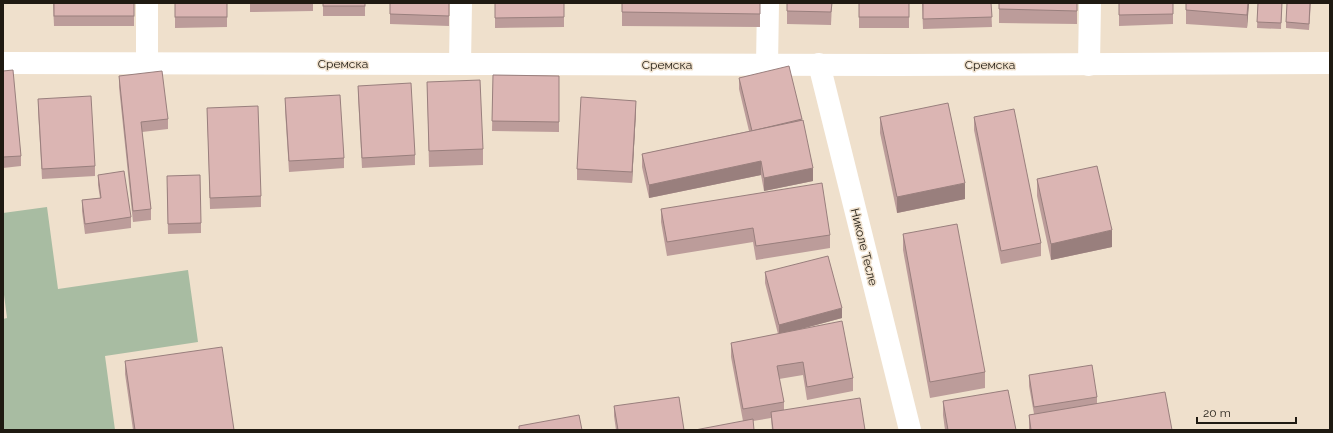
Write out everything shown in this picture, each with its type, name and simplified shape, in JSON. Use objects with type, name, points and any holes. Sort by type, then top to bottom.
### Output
[{"type":"street","points":[[147,3],[147,64]]},
{"type":"street","points":[[460,64],[461,3]]},
{"type":"street","points":[[767,66],[768,3]]},
{"type":"street","points":[[1088,65],[1090,3]]},
{"type":"street","name":"Сремска","points":[[3,63],[767,66],[819,64],[1088,65],[1330,63]]},
{"type":"street","name":"Николе Тесле","points":[[819,64],[910,430]]},
{"type":"green space","points":[[47,207],[58,289],[188,270],[198,342],[105,356],[115,430],[3,430],[3,319],[7,318],[3,287],[3,213]]},
{"type":"building","points":[[54,3],[134,3],[134,16],[54,16]]},
{"type":"building","points":[[175,3],[227,3],[227,17],[175,17]]},
{"type":"building","points":[[323,3],[365,3],[365,6],[323,6]]},
{"type":"building","points":[[390,3],[449,3],[449,16],[390,14]]},
{"type":"building","points":[[495,3],[564,3],[564,17],[495,18]]},
{"type":"building","points":[[622,3],[760,3],[760,14],[622,12]]},
{"type":"building","points":[[787,3],[832,3],[831,12],[787,11]]},
{"type":"building","points":[[859,3],[909,3],[909,17],[859,17]]},
{"type":"building","points":[[923,3],[991,3],[992,17],[923,19]]},
{"type":"building","points":[[999,3],[1077,3],[1077,11],[999,9]]},
{"type":"building","points":[[1119,3],[1173,3],[1173,14],[1119,15]]},
{"type":"building","points":[[1186,3],[1248,3],[1247,15],[1186,10]]},
{"type":"building","points":[[1258,3],[1282,3],[1281,23],[1257,22]]},
{"type":"building","points":[[1287,3],[1310,3],[1309,24],[1286,22]]},
{"type":"building","points":[[789,66],[802,119],[752,131],[739,78]]},
{"type":"building","points":[[13,70],[21,156],[3,157],[3,71]]},
{"type":"building","points":[[162,71],[168,119],[141,122],[151,209],[133,211],[119,76]]},
{"type":"building","points":[[493,75],[559,76],[559,122],[492,121]]},
{"type":"building","points":[[480,80],[483,149],[429,151],[427,82]]},
{"type":"building","points":[[411,83],[415,155],[362,158],[358,86]]},
{"type":"building","points":[[340,95],[344,158],[289,161],[285,98]]},
{"type":"building","points":[[91,96],[95,166],[42,169],[38,99]]},
{"type":"building","points":[[581,97],[636,101],[632,172],[577,169]]},
{"type":"building","points":[[948,103],[965,183],[897,197],[880,117]]},
{"type":"building","points":[[258,106],[261,196],[210,198],[207,108]]},
{"type":"building","points":[[1014,109],[1041,243],[1001,251],[974,117]]},
{"type":"building","points":[[803,120],[813,168],[764,178],[761,161],[649,185],[642,154]]},
{"type":"building","points":[[1097,166],[1112,230],[1051,244],[1037,179]]},
{"type":"building","points":[[124,171],[131,217],[85,224],[82,200],[101,198],[98,175]]},
{"type":"building","points":[[200,175],[201,223],[168,224],[167,176]]},
{"type":"building","points":[[822,183],[830,235],[756,246],[753,228],[667,242],[661,209]]},
{"type":"building","points":[[957,224],[985,372],[930,382],[903,234]]},
{"type":"building","points":[[828,256],[842,308],[779,325],[765,272]]},
{"type":"building","points":[[842,321],[853,378],[807,387],[803,362],[777,366],[784,402],[743,409],[731,343]]},
{"type":"building","points":[[222,347],[234,430],[135,430],[125,361]]},
{"type":"building","points":[[1092,365],[1097,397],[1034,407],[1029,375]]},
{"type":"building","points":[[1008,390],[1016,430],[948,430],[943,401]]},
{"type":"building","points":[[1165,392],[1172,430],[1031,430],[1029,415]]},
{"type":"building","points":[[679,397],[684,430],[618,430],[614,406]]},
{"type":"building","points":[[860,398],[865,430],[773,430],[771,412]]},
{"type":"building","points":[[579,415],[582,430],[519,430],[519,426]]},
{"type":"building","points":[[753,419],[754,430],[695,430]]}]
